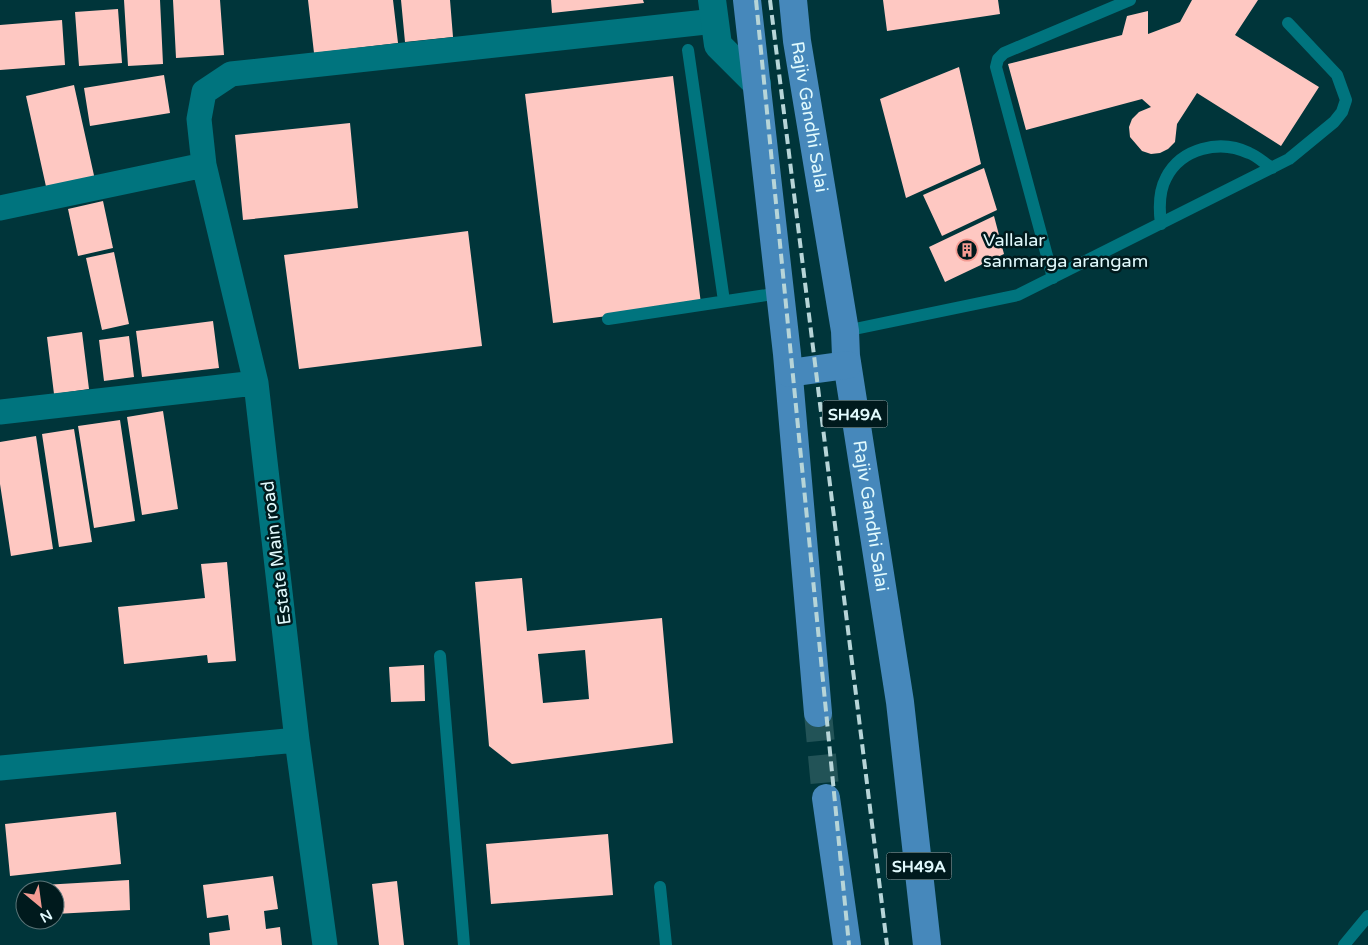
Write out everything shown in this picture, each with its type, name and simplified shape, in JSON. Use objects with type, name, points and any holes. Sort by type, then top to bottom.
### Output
[{"type":"main road","points":[[747,0],[788,364],[818,713]]},
{"type":"main road","name":"Rajiv Gandhi Salai","points":[[793,1],[797,41],[900,702],[927,945]]},
{"type":"main road","points":[[788,364],[846,347]]},
{"type":"main road","points":[[826,798],[847,945]]},
{"type":"street","points":[[714,11],[718,45],[757,84]]},
{"type":"street","name":"Estate Main road","points":[[324,945],[297,740],[256,382],[204,165],[200,119],[204,92],[231,74],[714,11]]},
{"type":"street","points":[[0,208],[204,165]]},
{"type":"street","points":[[0,412],[256,382]]},
{"type":"street","points":[[0,768],[297,740]]},
{"type":"lane","points":[[1053,278],[996,67],[998,59],[1004,53],[1130,0]]},
{"type":"lane","points":[[846,347],[1018,295],[1289,159],[1334,122],[1342,112],[1346,100],[1337,75],[1288,23]]},
{"type":"lane","points":[[688,50],[724,301]]},
{"type":"lane","points":[[1161,224],[1160,210],[1165,180],[1174,166],[1192,152],[1211,146],[1230,146],[1250,153],[1272,168]]},
{"type":"lane","points":[[608,319],[780,293]]},
{"type":"lane","points":[[440,656],[464,945]]},
{"type":"lane","points":[[660,887],[666,945]]},
{"type":"lane","points":[[1344,945],[1368,916]]},
{"type":"building","points":[[124,0],[160,0],[163,64],[128,66]]},
{"type":"building","points":[[173,0],[220,0],[224,55],[176,58]]},
{"type":"building","points":[[308,0],[393,0],[398,43],[314,53]]},
{"type":"building","points":[[401,0],[450,0],[453,37],[405,42]]},
{"type":"building","points":[[551,0],[643,0],[644,3],[552,13]]},
{"type":"building","points":[[883,0],[998,0],[1000,14],[887,31]]},
{"type":"building","points":[[1192,0],[1258,0],[1235,35],[1319,87],[1281,146],[1197,93],[1177,124],[1175,142],[1168,149],[1160,153],[1151,154],[1142,151],[1130,137],[1129,127],[1132,119],[1139,112],[1151,107],[1142,99],[1026,130],[1008,64],[1122,35],[1127,16],[1148,11],[1148,34],[1180,22]]},
{"type":"building","points":[[118,9],[122,63],[79,66],[75,12]]},
{"type":"building","points":[[62,20],[65,65],[0,70],[0,25]]},
{"type":"building","points":[[959,67],[981,164],[906,198],[880,99]]},
{"type":"building","points":[[164,75],[170,113],[90,126],[84,88]]},
{"type":"building","points":[[673,76],[701,304],[553,323],[525,94]]},
{"type":"building","points":[[74,85],[95,180],[47,191],[26,96]]},
{"type":"building","points":[[350,123],[358,208],[243,220],[235,135]]},
{"type":"building","points":[[984,168],[997,210],[942,236],[923,195]]},
{"type":"building","points":[[103,201],[113,248],[78,256],[68,209]]},
{"type":"building","name":"Vallalar sanmarga arangam","points":[[994,216],[1004,254],[945,282],[929,247]]},
{"type":"building","points":[[468,231],[482,346],[299,369],[284,255]]},
{"type":"building","points":[[114,252],[129,324],[102,330],[86,258]]},
{"type":"building","points":[[213,321],[219,368],[142,377],[136,331]]},
{"type":"building","points":[[82,332],[89,389],[54,394],[47,337]]},
{"type":"building","points":[[129,336],[134,377],[104,381],[99,340]]},
{"type":"building","points":[[163,411],[178,509],[142,515],[127,417]]},
{"type":"building","points":[[120,420],[135,521],[94,528],[78,426]]},
{"type":"building","points":[[74,429],[92,542],[59,547],[42,434]]},
{"type":"building","points":[[36,436],[53,549],[11,556],[0,484],[0,442]]},
{"type":"building","points":[[227,562],[236,661],[208,663],[207,655],[124,664],[118,607],[205,598],[201,564]]},
{"type":"building","points":[[522,578],[527,631],[662,618],[673,743],[512,764],[489,746],[475,582]],"holes":[[[585,650],[589,699],[543,703],[538,654]]]},
{"type":"building","points":[[424,665],[425,701],[391,702],[389,667]]},
{"type":"building","points":[[116,812],[121,864],[10,876],[5,824]]},
{"type":"building","points":[[608,834],[613,895],[491,904],[486,844]]},
{"type":"building","points":[[273,876],[278,909],[264,911],[266,929],[280,927],[282,945],[210,945],[209,933],[230,930],[228,915],[207,918],[203,885]]},
{"type":"building","points":[[129,880],[130,910],[65,913],[65,884]]},
{"type":"building","points":[[397,881],[404,945],[379,945],[372,884]]},
{"type":"tunnel","points":[[818,713],[826,798]]},
{"type":"railway","points":[[756,0],[849,945]]},
{"type":"railway","points":[[770,0],[887,945]]},
{"type":"place","name":"Vallalar sanmarga arangam","points":[[967,250]]}]
